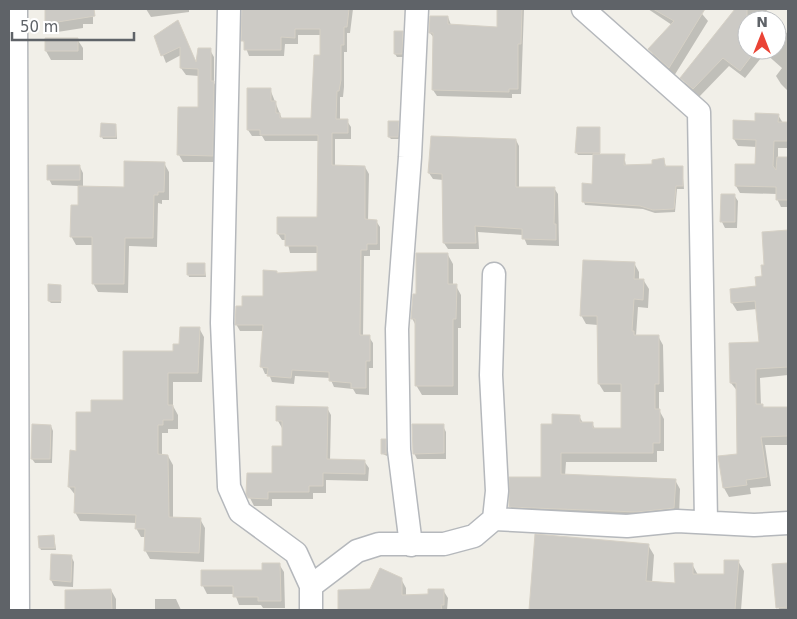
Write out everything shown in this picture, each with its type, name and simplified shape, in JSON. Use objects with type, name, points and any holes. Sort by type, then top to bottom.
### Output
[{"type":"street","points":[[16,9],[18,610]]},
{"type":"street","points":[[229,9],[222,324],[229,486],[240,512],[296,553],[312,586],[311,610]]},
{"type":"street","points":[[410,545],[399,450],[397,330],[410,157],[417,9]]},
{"type":"street","points":[[582,9],[700,112],[706,521]]},
{"type":"street","points":[[494,274],[491,376],[497,491],[494,519]]},
{"type":"street","points":[[312,586],[356,551],[379,544],[444,544],[474,536],[494,519],[627,526],[706,521],[754,525],[788,523]]},
{"type":"building","points":[[45,9],[94,9],[95,16],[45,24]]},
{"type":"building","points":[[242,9],[349,9],[347,27],[344,27],[344,45],[341,45],[341,80],[339,91],[337,91],[336,119],[348,119],[348,133],[332,133],[332,165],[365,166],[365,219],[377,220],[377,244],[367,244],[367,250],[361,250],[360,335],[370,335],[370,361],[366,361],[366,388],[351,388],[351,383],[329,381],[329,372],[292,370],[291,378],[267,376],[268,368],[260,367],[263,325],[235,325],[236,306],[242,306],[242,296],[263,296],[263,270],[277,271],[277,273],[317,271],[317,246],[285,246],[285,234],[277,234],[277,217],[317,217],[318,135],[260,135],[260,130],[247,130],[247,88],[271,88],[271,101],[276,101],[276,113],[280,113],[280,118],[311,118],[314,55],[320,55],[320,29],[295,29],[295,38],[281,37],[281,50],[244,50],[244,41],[241,41]]},
{"type":"building","points":[[497,9],[522,9],[521,44],[518,44],[518,89],[509,89],[509,92],[432,90],[433,33],[429,33],[430,16],[448,16],[448,24],[497,27]]},
{"type":"building","points":[[653,9],[705,9],[669,68],[648,49],[674,21]]},
{"type":"building","points":[[735,9],[747,9],[737,10],[737,60],[748,60],[740,71],[723,58],[693,89],[680,78]]},
{"type":"building","points":[[178,20],[196,62],[198,48],[211,48],[211,81],[214,81],[213,156],[177,155],[178,107],[198,107],[198,69],[180,68],[180,47],[161,56],[154,36]]},
{"type":"building","points":[[394,31],[403,31],[402,54],[394,54]]},
{"type":"building","points":[[45,38],[78,38],[78,51],[45,51]]},
{"type":"building","points":[[755,113],[779,114],[778,122],[788,122],[787,141],[774,141],[773,166],[776,170],[777,157],[788,157],[788,200],[776,200],[776,187],[735,186],[735,164],[755,164],[756,140],[733,139],[733,120],[755,121]]},
{"type":"building","points":[[388,121],[399,121],[398,137],[388,137]]},
{"type":"building","points":[[101,123],[116,124],[116,137],[100,137]]},
{"type":"building","points":[[577,127],[600,127],[600,153],[575,153]]},
{"type":"building","points":[[431,136],[516,139],[516,187],[555,187],[554,224],[556,224],[556,240],[522,239],[522,229],[475,226],[476,243],[443,243],[442,174],[428,173]]},
{"type":"building","points":[[593,154],[625,154],[624,165],[652,164],[652,160],[664,158],[665,166],[683,166],[683,186],[676,186],[674,209],[653,210],[640,206],[582,202],[582,183],[592,184]]},
{"type":"building","points":[[124,161],[165,162],[164,192],[158,192],[158,195],[154,195],[153,238],[125,238],[124,284],[92,284],[92,237],[70,237],[71,205],[78,205],[78,186],[124,187]]},
{"type":"building","points":[[47,165],[80,165],[80,180],[47,180]]},
{"type":"building","points":[[721,194],[735,194],[735,222],[720,222]]},
{"type":"building","points":[[788,230],[788,367],[756,369],[756,404],[763,404],[763,407],[788,407],[788,436],[761,437],[767,477],[746,480],[747,485],[723,488],[718,456],[737,454],[736,383],[730,383],[729,343],[759,342],[755,301],[731,303],[730,289],[756,286],[755,277],[762,276],[761,265],[764,265],[762,232]]},
{"type":"building","points":[[416,253],[448,253],[448,284],[457,284],[456,319],[453,319],[453,386],[415,386],[415,319],[411,319],[413,294],[416,294]]},
{"type":"building","points":[[583,260],[635,262],[634,279],[644,279],[643,300],[634,299],[632,331],[634,331],[634,335],[659,335],[659,384],[655,384],[655,409],[660,409],[660,443],[653,443],[653,453],[561,453],[561,474],[676,479],[674,508],[637,512],[509,507],[509,477],[541,477],[541,424],[552,424],[552,414],[580,415],[580,422],[593,422],[593,428],[621,428],[621,384],[598,384],[597,316],[580,316]]},
{"type":"building","points":[[187,263],[205,263],[205,275],[187,275]]},
{"type":"building","points":[[48,284],[61,285],[61,301],[48,301]]},
{"type":"building","points":[[180,327],[200,327],[198,373],[168,373],[168,405],[173,405],[173,420],[163,420],[163,425],[158,425],[158,454],[168,455],[169,517],[201,518],[199,553],[144,551],[145,529],[135,529],[136,515],[74,513],[75,487],[68,487],[70,450],[76,451],[76,412],[91,412],[91,400],[123,400],[123,351],[173,351],[173,344],[179,344]]},
{"type":"building","points":[[276,406],[328,407],[327,459],[365,460],[365,474],[323,473],[323,486],[309,486],[309,492],[268,492],[268,499],[248,498],[246,494],[247,473],[272,473],[272,446],[282,446],[282,421],[276,421]]},
{"type":"building","points":[[32,424],[51,425],[50,459],[31,459]]},
{"type":"building","points":[[412,424],[444,424],[444,453],[413,454]]},
{"type":"building","points":[[381,439],[386,439],[386,454],[381,454]]},
{"type":"building","points":[[535,534],[649,544],[646,581],[675,583],[674,563],[693,563],[693,574],[724,574],[724,560],[739,560],[735,610],[529,610]]},
{"type":"building","points":[[54,535],[55,548],[39,548],[38,536]]},
{"type":"building","points":[[51,554],[72,555],[71,582],[50,580]]},
{"type":"building","points":[[262,563],[280,563],[281,601],[258,601],[258,597],[233,597],[233,586],[201,586],[201,570],[262,570]]},
{"type":"building","points":[[788,563],[788,607],[776,608],[772,564]]},
{"type":"building","points":[[380,568],[402,578],[402,595],[428,594],[428,589],[444,589],[444,605],[441,605],[442,610],[338,610],[338,590],[370,589]]},
{"type":"building","points":[[111,589],[112,610],[65,610],[65,590]]}]
